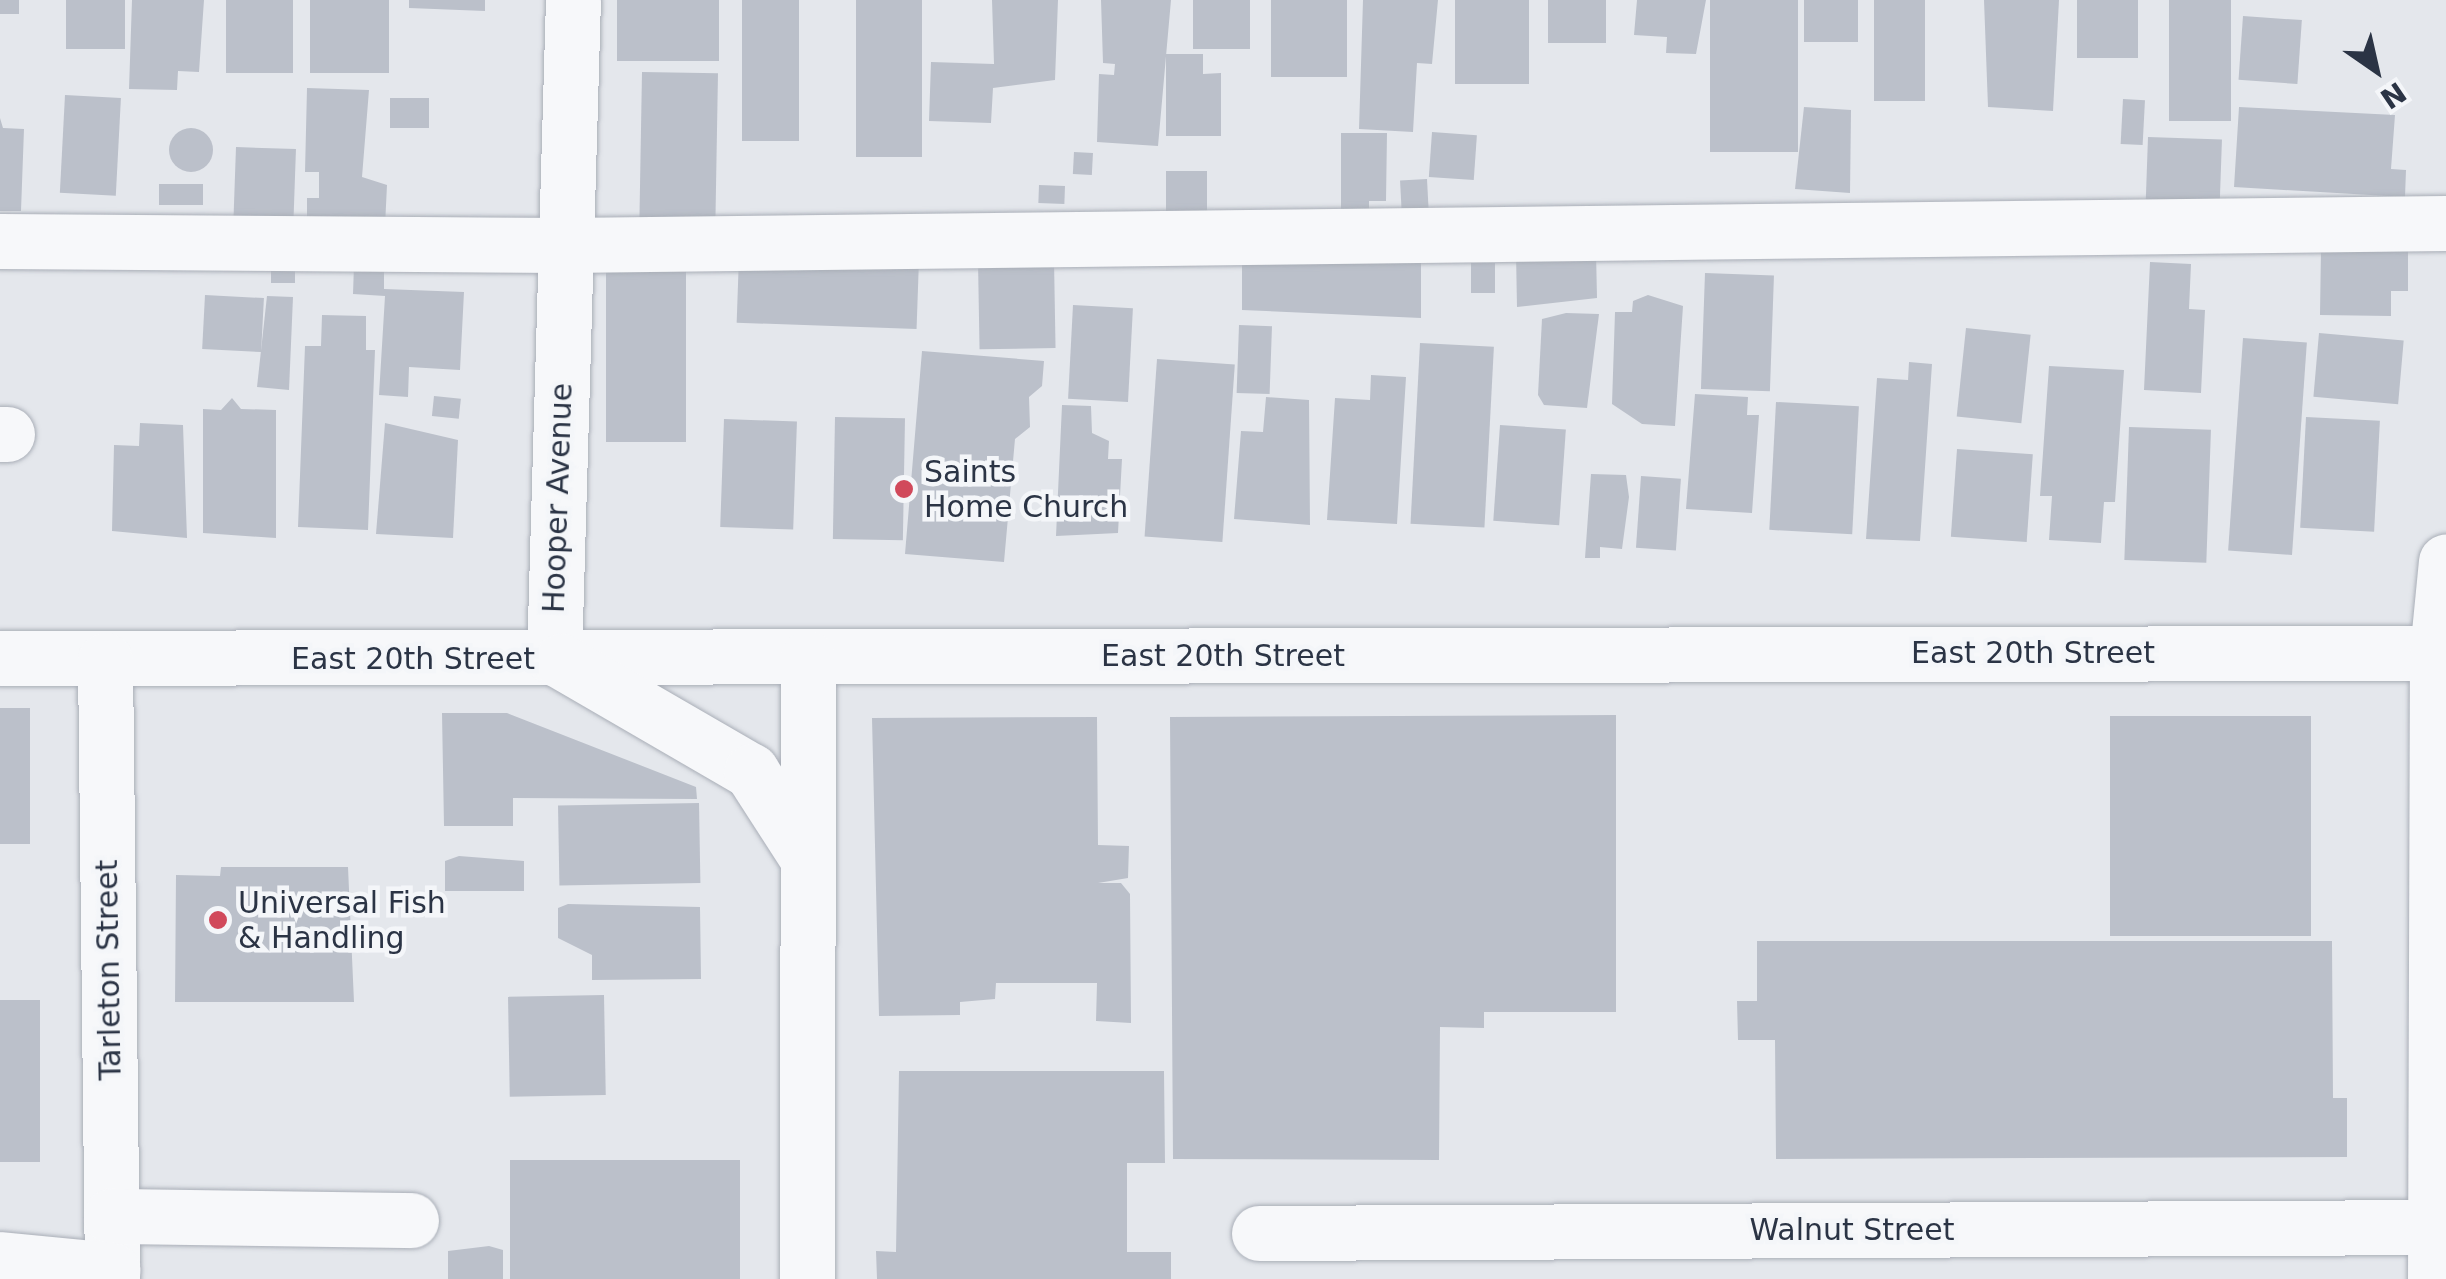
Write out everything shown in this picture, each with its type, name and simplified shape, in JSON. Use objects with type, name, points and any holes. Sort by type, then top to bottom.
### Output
[{"type":"street","name":"Hooper Avenue","points":[[572,0],[554,658],[751,771],[810,864]]},
{"type":"street","points":[[0,241],[565,244],[2446,223]]},
{"type":"street","points":[[2438,1244],[2441,652],[2446,561]]},
{"type":"street","name":"East 20th Street","points":[[0,658],[2441,652]]},
{"type":"street","points":[[807,1279],[808,658]]},
{"type":"street","name":"Tarleton Street","points":[[105,660],[112,1274]]},
{"type":"street","points":[[112,1216],[410,1220]]},
{"type":"street","name":"Walnut Street","points":[[1259,1233],[2438,1244]]},
{"type":"street","points":[[0,1260],[112,1274]]},
{"type":"building","points":[[0,0],[19,0],[19,14],[0,14]]},
{"type":"building","points":[[66,0],[125,0],[125,49],[66,49]]},
{"type":"building","points":[[132,0],[204,0],[199,72],[178,71],[177,90],[129,89]]},
{"type":"building","points":[[226,0],[293,0],[293,73],[226,73]]},
{"type":"building","points":[[310,0],[389,0],[389,73],[310,73]]},
{"type":"building","points":[[409,0],[485,0],[485,11],[409,8]]},
{"type":"building","points":[[617,0],[719,0],[719,61],[617,61]]},
{"type":"building","points":[[742,0],[799,0],[799,141],[742,141]]},
{"type":"building","points":[[856,0],[922,0],[922,157],[856,157]]},
{"type":"building","points":[[992,0],[1058,0],[1055,80],[993,88],[991,123],[929,121],[931,62],[994,64]]},
{"type":"building","points":[[1101,0],[1171,0],[1158,146],[1097,142],[1099,74],[1114,75],[1115,64],[1103,63]]},
{"type":"building","points":[[1193,0],[1250,0],[1250,49],[1193,49]]},
{"type":"building","points":[[1271,0],[1347,0],[1347,77],[1271,77]]},
{"type":"building","points":[[1363,0],[1438,0],[1432,64],[1417,63],[1413,132],[1359,129]]},
{"type":"building","points":[[1455,0],[1529,0],[1529,84],[1455,84]]},
{"type":"building","points":[[1548,0],[1606,0],[1606,43],[1548,43]]},
{"type":"building","points":[[1637,0],[1706,0],[1696,54],[1666,53],[1667,37],[1634,35]]},
{"type":"building","points":[[1710,0],[1798,0],[1798,152],[1710,152]]},
{"type":"building","points":[[1804,0],[1858,0],[1858,42],[1804,42]]},
{"type":"building","points":[[1874,0],[1925,0],[1925,101],[1874,101]]},
{"type":"building","points":[[1984,0],[2059,0],[2053,111],[1988,107]]},
{"type":"building","points":[[2077,0],[2138,0],[2138,58],[2077,58]]},
{"type":"building","points":[[2169,0],[2231,0],[2231,121],[2169,121]]},
{"type":"building","points":[[2243,16],[2302,20],[2297,84],[2239,80]]},
{"type":"building","points":[[1166,54],[1203,54],[1203,74],[1221,73],[1221,136],[1166,136]]},
{"type":"building","points":[[642,72],[718,73],[715,230],[639,229]]},
{"type":"building","points":[[307,88],[369,90],[362,177],[387,185],[385,226],[307,226],[307,198],[319,198],[319,172],[305,172]]},
{"type":"building","points":[[65,95],[121,98],[116,196],[60,193]]},
{"type":"building","points":[[390,98],[429,98],[429,128],[390,128]]},
{"type":"building","points":[[2123,99],[2145,100],[2143,145],[2121,144]]},
{"type":"building","points":[[1804,107],[1851,110],[1850,193],[1795,189]]},
{"type":"building","points":[[2239,107],[2395,115],[2391,169],[2406,170],[2405,197],[2234,187]]},
{"type":"building","points":[[0,118],[3,128],[24,129],[21,211],[0,211]]},
{"type":"building","points":[[191,128],[207,134],[213,150],[207,166],[191,172],[175,166],[169,150],[175,134]]},
{"type":"building","points":[[1432,132],[1477,135],[1474,180],[1429,177]]},
{"type":"building","points":[[1341,133],[1387,133],[1386,201],[1369,201],[1369,215],[1341,214]]},
{"type":"building","points":[[2148,137],[2222,140],[2219,214],[2145,211]]},
{"type":"building","points":[[236,147],[296,149],[293,227],[233,225]]},
{"type":"building","points":[[1074,152],[1093,153],[1092,175],[1073,174]]},
{"type":"building","points":[[1166,171],[1207,171],[1207,219],[1166,219]]},
{"type":"building","points":[[1427,179],[1429,216],[1402,217],[1400,180]]},
{"type":"building","points":[[159,184],[203,184],[203,205],[159,205]]},
{"type":"building","points":[[1039,185],[1065,186],[1064,204],[1038,203]]},
{"type":"building","points":[[2321,248],[2408,249],[2408,291],[2391,291],[2391,316],[2320,315]]},
{"type":"building","points":[[1516,252],[1596,252],[1597,298],[1517,307]]},
{"type":"building","points":[[739,253],[919,259],[917,329],[737,323]]},
{"type":"building","points":[[1421,254],[1421,318],[1242,310],[1242,256]]},
{"type":"building","points":[[1054,260],[1056,348],[980,349],[978,261]]},
{"type":"building","points":[[2150,262],[2191,264],[2189,309],[2205,310],[2201,393],[2144,390]]},
{"type":"building","points":[[1471,263],[1495,263],[1495,293],[1471,293]]},
{"type":"building","points":[[354,265],[384,267],[384,289],[464,292],[460,370],[409,367],[408,397],[379,395],[385,296],[353,294]]},
{"type":"building","points":[[271,266],[295,266],[295,283],[271,283]]},
{"type":"building","points":[[606,267],[686,267],[686,442],[606,442]]},
{"type":"building","points":[[1705,273],[1774,275],[1770,391],[1701,389]]},
{"type":"building","points":[[205,295],[264,298],[261,352],[202,349]]},
{"type":"building","points":[[1648,295],[1683,306],[1675,426],[1642,424],[1612,404],[1615,312],[1632,312],[1633,301]]},
{"type":"building","points":[[267,296],[293,297],[289,390],[257,387]]},
{"type":"building","points":[[1073,305],[1133,308],[1128,402],[1068,399]]},
{"type":"building","points":[[1566,313],[1599,314],[1587,408],[1544,405],[1538,395],[1542,319]]},
{"type":"building","points":[[322,315],[366,316],[366,350],[375,350],[368,530],[298,527],[305,346],[321,346]]},
{"type":"building","points":[[1239,325],[1272,326],[1270,394],[1237,393]]},
{"type":"building","points":[[1966,328],[2031,335],[2021,423],[1957,417]]},
{"type":"building","points":[[2319,333],[2404,340],[2398,404],[2313,397]]},
{"type":"building","points":[[2243,338],[2307,342],[2292,555],[2228,550]]},
{"type":"building","points":[[1420,343],[1494,347],[1484,528],[1411,524]]},
{"type":"building","points":[[922,351],[1044,361],[1042,386],[1029,397],[1030,427],[1015,439],[1004,562],[905,554]]},
{"type":"building","points":[[1157,359],[1235,364],[1222,542],[1145,537]]},
{"type":"building","points":[[1909,362],[1932,364],[1920,541],[1866,539],[1877,378],[1908,380]]},
{"type":"building","points":[[2049,366],[2124,370],[2115,502],[2104,502],[2101,543],[2049,540],[2052,496],[2040,496]]},
{"type":"building","points":[[1371,375],[1406,377],[1397,524],[1327,520],[1335,398],[1370,400]]},
{"type":"building","points":[[1695,394],[1748,397],[1747,415],[1759,415],[1752,513],[1686,509]]},
{"type":"building","points":[[434,396],[461,399],[459,419],[432,416]]},
{"type":"building","points":[[1266,397],[1309,400],[1310,525],[1234,519],[1241,431],[1263,432]]},
{"type":"building","points":[[232,398],[241,409],[276,410],[276,538],[203,533],[203,409],[221,410]]},
{"type":"building","points":[[1776,402],[1859,406],[1852,534],[1769,530]]},
{"type":"building","points":[[1062,405],[1091,406],[1092,433],[1109,441],[1108,459],[1122,459],[1118,533],[1056,536]]},
{"type":"building","points":[[835,417],[905,418],[903,540],[833,539]]},
{"type":"building","points":[[2306,417],[2380,421],[2374,532],[2300,528]]},
{"type":"building","points":[[724,419],[797,422],[793,529],[720,527]]},
{"type":"building","points":[[140,423],[183,425],[187,538],[112,531],[114,445],[139,446]]},
{"type":"building","points":[[385,423],[458,440],[453,538],[376,534]]},
{"type":"building","points":[[1500,425],[1566,430],[1559,525],[1493,521]]},
{"type":"building","points":[[2129,427],[2211,430],[2206,563],[2124,560]]},
{"type":"building","points":[[1957,449],[2033,454],[2027,542],[1951,537]]},
{"type":"building","points":[[1591,474],[1626,475],[1629,497],[1622,549],[1600,547],[1600,558],[1585,558]]},
{"type":"building","points":[[1641,476],[1681,479],[1676,551],[1636,548]]},
{"type":"building","points":[[0,708],[30,708],[30,844],[0,844]]},
{"type":"building","points":[[442,713],[507,713],[696,787],[697,799],[513,798],[513,826],[444,826]]},
{"type":"building","points":[[1616,715],[1616,1012],[1484,1012],[1484,1028],[1440,1027],[1439,1160],[1173,1159],[1170,717]]},
{"type":"building","points":[[2110,716],[2311,716],[2311,936],[2110,936]]},
{"type":"building","points":[[1097,717],[1098,845],[1129,846],[1128,878],[1098,883],[1121,883],[1130,894],[1131,1023],[1096,1021],[1097,983],[996,983],[995,999],[960,1002],[960,1015],[879,1016],[872,718]]},
{"type":"building","points":[[699,803],[700,883],[559,885],[558,805]]},
{"type":"building","points":[[459,856],[524,861],[524,891],[445,891],[445,861]]},
{"type":"building","points":[[221,867],[348,867],[354,1002],[175,1002],[176,875],[220,876]]},
{"type":"building","points":[[568,904],[700,907],[701,979],[592,980],[592,955],[558,938],[558,908]]},
{"type":"building","points":[[1757,941],[2332,941],[2333,1098],[2347,1098],[2347,1157],[1776,1159],[1775,1040],[1738,1040],[1737,1001],[1757,1001]]},
{"type":"building","points":[[604,995],[606,1095],[510,1097],[508,997]]},
{"type":"building","points":[[0,1000],[40,1000],[40,1162],[0,1162]]},
{"type":"building","points":[[899,1071],[1164,1071],[1165,1163],[1127,1163],[1127,1252],[1171,1252],[1171,1279],[877,1279],[876,1251],[896,1252]]},
{"type":"building","points":[[510,1160],[740,1160],[740,1279],[510,1279]]},
{"type":"building","points":[[489,1246],[503,1250],[503,1279],[448,1279],[448,1251]]},
{"type":"place","name":"Saints Home Church","points":[[904,489]]},
{"type":"place","name":"Universal Fish & Handling","points":[[218,920]]}]
